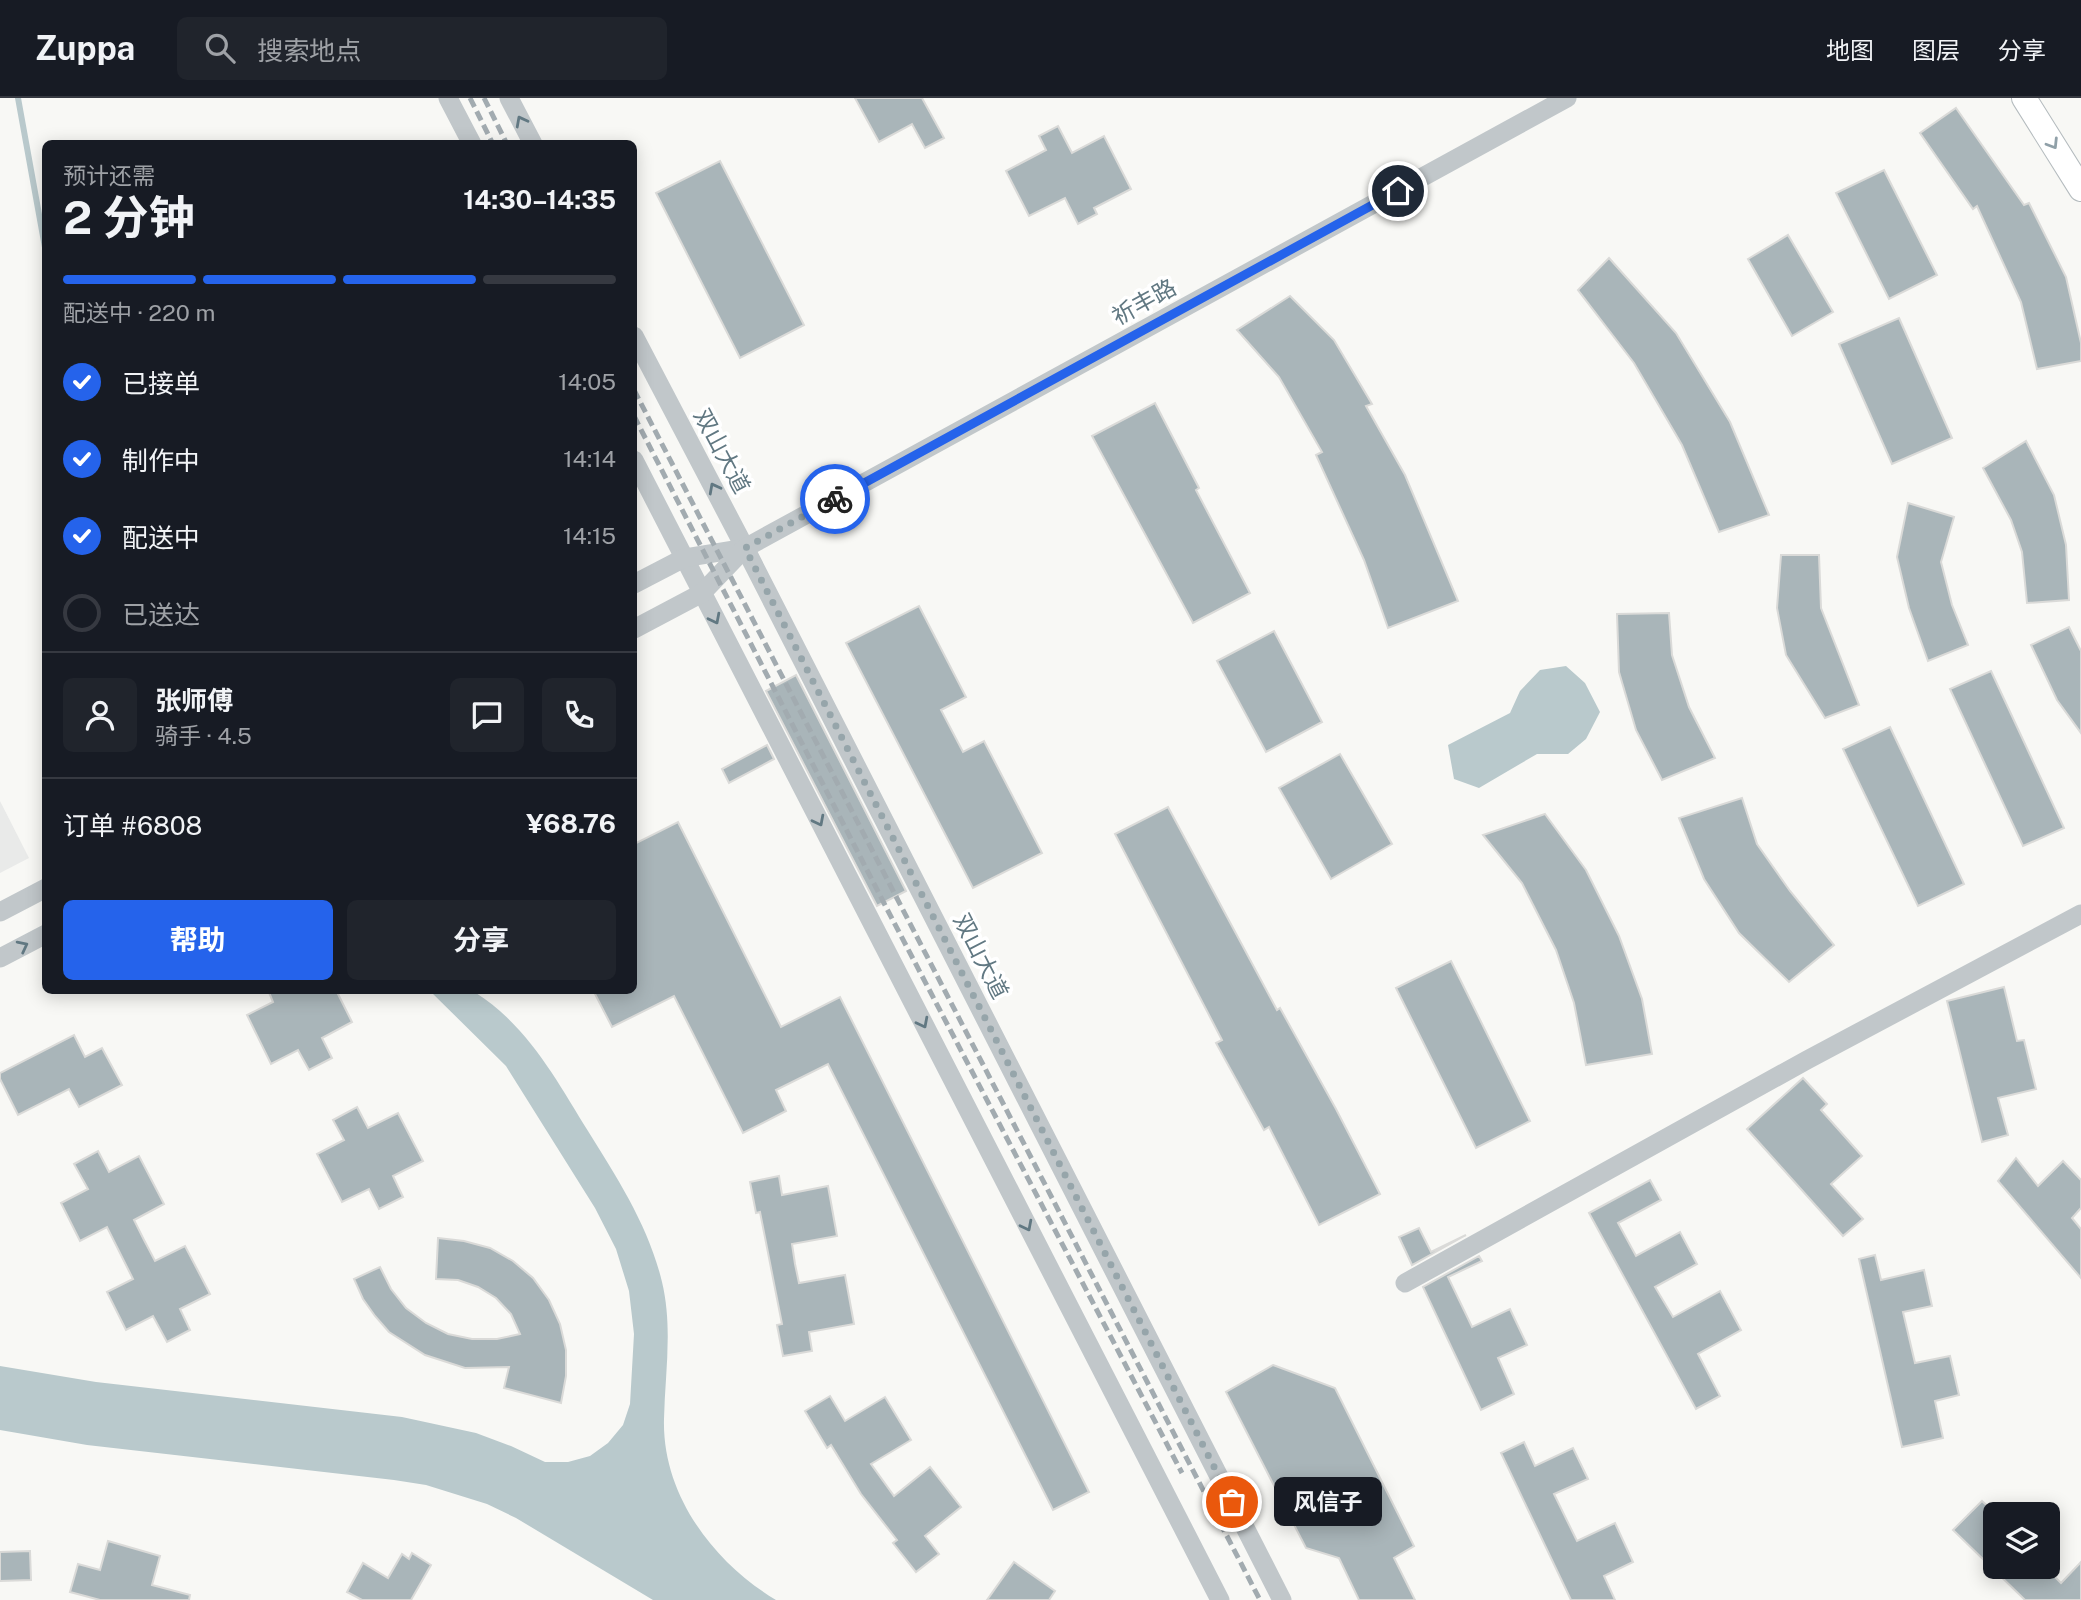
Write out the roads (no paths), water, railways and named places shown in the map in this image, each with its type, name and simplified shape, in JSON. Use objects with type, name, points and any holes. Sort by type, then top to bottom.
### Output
[{"type":"main road","points":[[2024,98],[2081,189]]},
{"type":"street","points":[[448,98],[470,140]]},
{"type":"street","points":[[509,98],[531,140]]},
{"type":"street","name":"祈丰路","points":[[745,548],[1567,98]]},
{"type":"street","name":"双山大道","points":[[637,342],[1282,1600]]},
{"type":"street","points":[[637,466],[1220,1600]]},
{"type":"street","points":[[637,582],[684,558],[745,548]]},
{"type":"street","points":[[637,627],[702,593],[745,548]]},
{"type":"street","points":[[0,912],[42,890]]},
{"type":"street","points":[[1405,1283],[1794,1067],[2081,914]]},
{"type":"street","points":[[0,958],[42,936]]},
{"type":"waterway","points":[[18,98],[42,231]]},
{"type":"railway","points":[[470,98],[491,140]]},
{"type":"railway","points":[[484,98],[505,140]]},
{"type":"railway","points":[[637,396],[1260,1600]]},
{"type":"railway","points":[[637,422],[887,909],[1182,1473]]},
{"type":"place","name":"风信子","points":[[1232,1502]]}]
